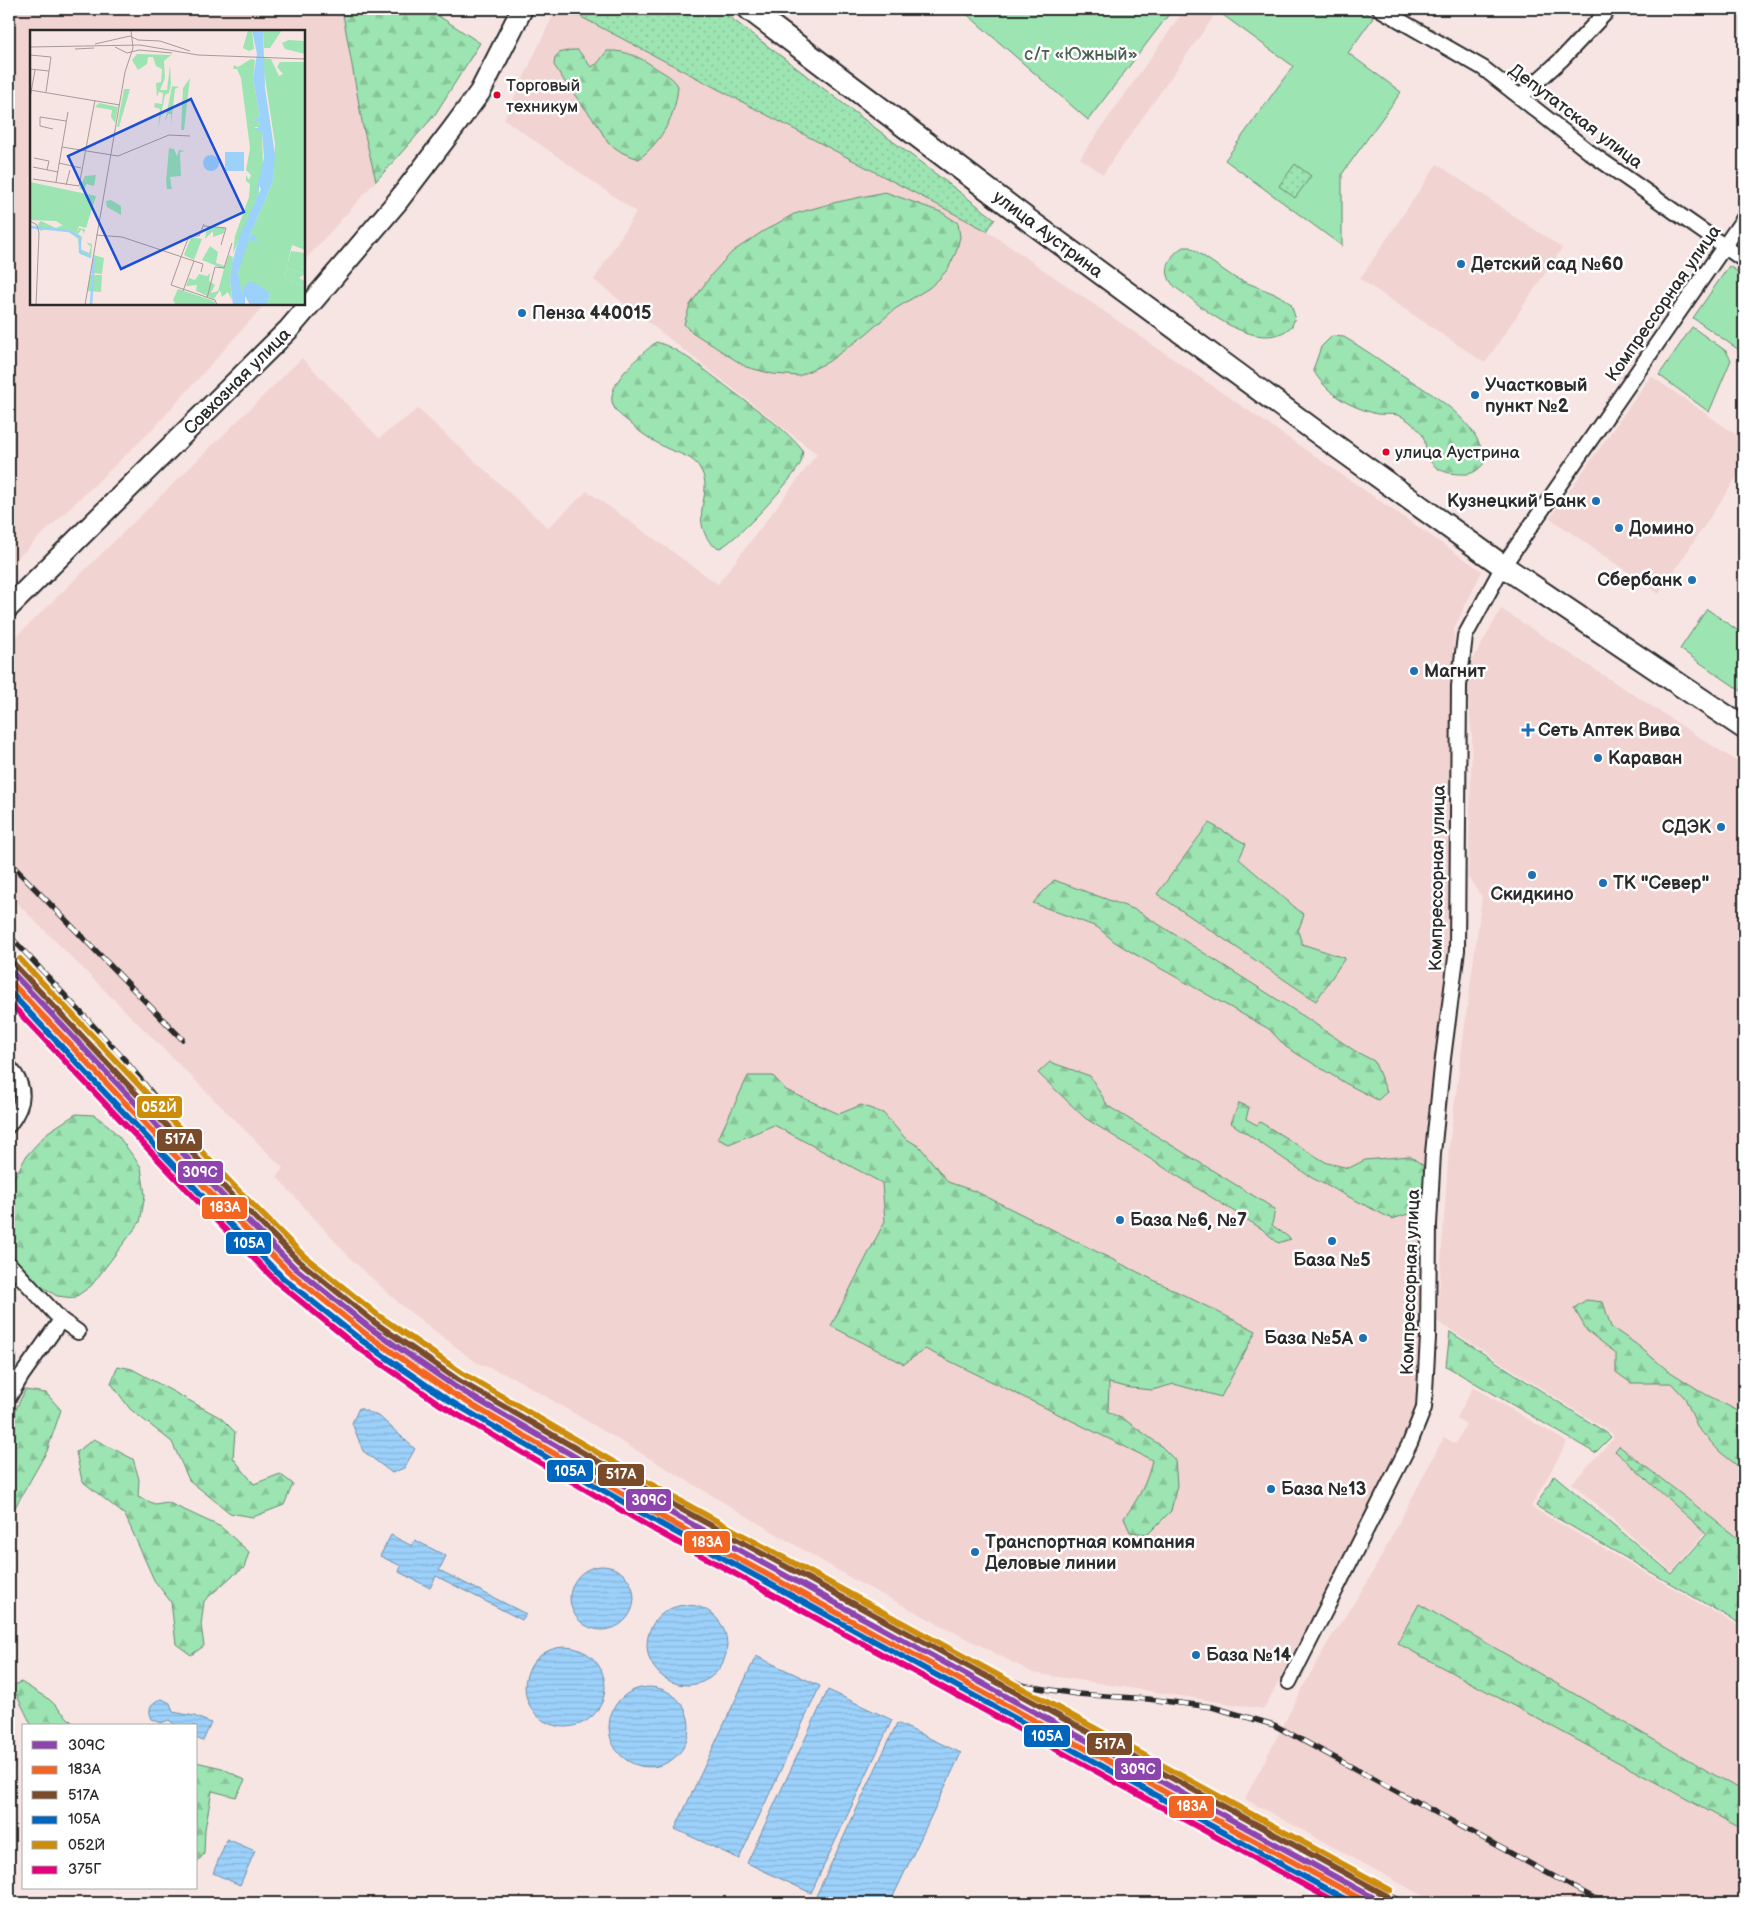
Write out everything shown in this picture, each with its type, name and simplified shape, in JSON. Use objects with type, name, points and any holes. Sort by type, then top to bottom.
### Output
[{"type":"main road","name":"Совхозная улица","points":[[9,607],[289,329],[397,202],[480,92],[522,9]]},
{"type":"main road","name":"улица Аустрина","points":[[749,9],[1128,294],[1503,566],[1744,728]]},
{"type":"main road","points":[[9,587],[34,581]]},
{"type":"street","name":"Депутатская улица","points":[[1380,9],[1483,68],[1592,154],[1744,260]]},
{"type":"street","points":[[1520,97],[1562,59],[1609,9]]},
{"type":"street","name":"Компрессорная улица","points":[[1289,1682],[1412,1438],[1424,1408],[1433,1153],[1457,950],[1459,686],[1466,636],[1503,566],[1744,218]]},
{"type":"street","points":[[9,1067],[19,1078],[23,1092],[20,1105],[9,1125]]},
{"type":"street","points":[[9,1264],[61,1320],[78,1332]]},
{"type":"street","points":[[9,1397],[22,1375],[61,1320]]},
{"type":"shaded area","points":[[9,9],[342,9],[363,127],[376,181],[305,260],[305,30],[30,30],[30,305],[264,305],[154,428],[9,566]]},
{"type":"shaded area","points":[[556,9],[566,9],[987,231],[1482,571],[1454,629],[1448,963],[1433,1085],[1425,1192],[1422,1352],[1415,1419],[1264,1709],[1033,1673],[854,1580],[513,1377],[477,1363],[401,1305],[350,1258],[277,1177],[283,1168],[9,895],[9,644],[302,358],[379,438],[418,409],[548,528],[587,491],[718,584],[817,454],[594,280],[636,212],[504,119]]},
{"type":"shaded area","points":[[1185,9],[1219,9],[1103,174],[1080,158]]},
{"type":"shaded area","name":"Детский сад №60","points":[[1437,164],[1562,248],[1485,363],[1360,279]]},
{"type":"shaded area","points":[[1651,376],[1744,440],[1744,466],[1659,594],[1550,518]]},
{"type":"shaded area","points":[[1501,609],[1744,766],[1744,1545],[1714,1522],[1672,1572],[1572,1483],[1613,1439],[1613,1434],[1437,1321],[1449,1146],[1482,897],[1468,877],[1472,738],[1466,672]]},
{"type":"shaded area","points":[[1473,1387],[1567,1442],[1531,1507],[1744,1629],[1744,1903],[1436,1903],[1245,1799],[1302,1689],[1330,1639],[1367,1583],[1444,1437],[1456,1444],[1466,1424],[1457,1418]]},
{"type":"green space","points":[[342,9],[428,9],[480,43],[434,116],[376,181],[363,127]]},
{"type":"green space","points":[[566,9],[719,9],[995,219],[987,231]]},
{"type":"green space","name":"с/т «Южный»","points":[[961,9],[1173,9],[1088,120]]},
{"type":"green space","points":[[1228,9],[1360,9],[1373,18],[1348,53],[1401,92],[1342,174],[1342,246],[1225,160],[1293,66],[1223,15]]},
{"type":"green space","points":[[578,50],[591,67],[597,64],[607,51],[633,55],[666,74],[678,86],[677,97],[666,127],[655,144],[639,159],[623,153],[608,143],[597,124],[554,65],[555,57],[559,53]]},
{"type":"green space","points":[[1295,164],[1311,176],[1295,198],[1279,186]]},
{"type":"green space","points":[[885,192],[941,212],[958,223],[960,237],[956,252],[948,269],[929,288],[895,309],[866,334],[828,362],[799,376],[773,374],[746,367],[689,330],[684,324],[690,305],[712,274],[732,252],[762,232],[794,214],[833,203]]},
{"type":"green space","points":[[1183,247],[1190,247],[1235,278],[1280,296],[1291,304],[1295,317],[1292,326],[1279,334],[1268,336],[1256,335],[1231,326],[1208,312],[1176,288],[1169,279],[1167,271],[1169,263],[1176,252]]},
{"type":"green space","points":[[1729,266],[1744,276],[1744,346],[1739,350],[1693,318]]},
{"type":"green space","points":[[1692,327],[1726,351],[1731,360],[1709,412],[1659,375]]},
{"type":"green space","points":[[1332,336],[1344,337],[1351,341],[1439,399],[1452,410],[1474,434],[1481,448],[1484,463],[1482,466],[1468,474],[1456,474],[1437,468],[1426,453],[1424,438],[1413,424],[1397,415],[1377,414],[1357,407],[1340,399],[1326,387],[1313,370],[1321,347]]},
{"type":"green space","points":[[656,342],[666,345],[699,365],[773,422],[803,451],[801,462],[777,495],[751,522],[720,548],[710,542],[703,527],[701,518],[705,486],[704,478],[698,465],[690,458],[651,440],[618,413],[612,400],[613,391],[618,381],[633,363]]},
{"type":"green space","points":[[1707,609],[1744,635],[1744,693],[1680,649]]},
{"type":"green space","points":[[1209,823],[1246,844],[1239,859],[1304,915],[1298,931],[1302,944],[1345,958],[1316,1001],[1157,894]]},
{"type":"green space","points":[[1054,880],[1136,910],[1305,1017],[1355,1051],[1374,1061],[1387,1092],[1378,1100],[1345,1083],[1286,1047],[1269,1029],[1133,953],[1115,942],[1097,927],[1033,903]]},
{"type":"green space","points":[[1050,1062],[1090,1076],[1108,1106],[1275,1209],[1272,1225],[1291,1239],[1278,1243],[1262,1229],[1085,1118],[1038,1073]]},
{"type":"green space","points":[[748,1076],[773,1076],[786,1090],[839,1114],[861,1105],[883,1113],[905,1138],[920,1147],[948,1182],[977,1192],[1256,1331],[1221,1397],[1174,1384],[1152,1390],[1109,1383],[1108,1412],[1125,1420],[1160,1445],[1175,1460],[1177,1485],[1171,1511],[1148,1534],[1130,1532],[1124,1518],[1142,1490],[1152,1460],[925,1349],[904,1364],[831,1326],[885,1221],[882,1183],[774,1125],[729,1144],[718,1139]]},
{"type":"green space","points":[[1239,1103],[1249,1107],[1246,1119],[1257,1125],[1260,1122],[1327,1163],[1349,1168],[1365,1160],[1410,1156],[1425,1167],[1421,1210],[1392,1219],[1312,1178],[1231,1123]]},
{"type":"green space","points":[[76,1114],[94,1115],[109,1126],[119,1137],[141,1167],[145,1195],[140,1222],[91,1286],[74,1298],[57,1296],[41,1286],[16,1262],[9,1250],[9,1187],[27,1155],[48,1132]]},
{"type":"green space","points":[[1586,1300],[1603,1302],[1611,1327],[1636,1344],[1666,1369],[1705,1394],[1744,1414],[1744,1471],[1720,1452],[1698,1428],[1685,1398],[1671,1383],[1631,1383],[1616,1372],[1616,1353],[1587,1331],[1574,1308]]},
{"type":"green space","points":[[1450,1332],[1611,1437],[1595,1453],[1446,1366]]},
{"type":"green space","points":[[9,1341],[17,1356],[9,1380]]},
{"type":"green space","points":[[118,1366],[132,1369],[221,1418],[235,1432],[233,1458],[254,1484],[280,1474],[293,1484],[284,1505],[253,1517],[230,1513],[189,1480],[172,1442],[130,1409],[111,1383]]},
{"type":"green space","points":[[25,1390],[46,1393],[61,1410],[47,1451],[9,1518],[9,1424]]},
{"type":"green space","points":[[94,1439],[133,1459],[139,1479],[138,1497],[155,1504],[167,1502],[221,1527],[249,1552],[244,1568],[204,1601],[201,1625],[204,1646],[191,1655],[176,1644],[171,1602],[154,1580],[125,1515],[82,1481],[76,1452]]},
{"type":"green space","points":[[1619,1446],[1744,1543],[1744,1626],[1536,1506],[1554,1475],[1672,1574],[1707,1534],[1615,1451]]},
{"type":"green space","points":[[1419,1604],[1744,1792],[1744,1830],[1397,1643]]},
{"type":"green space","points":[[21,1682],[50,1700],[74,1724],[31,1724],[12,1686]]},
{"type":"green space","points":[[198,1762],[222,1768],[245,1780],[236,1797],[212,1791],[205,1829],[204,1854],[198,1861]]},
{"type":"water","points":[[359,1408],[380,1417],[415,1449],[404,1468],[392,1473],[363,1451],[352,1423]]},
{"type":"water","points":[[391,1535],[412,1546],[415,1540],[446,1556],[439,1570],[526,1614],[522,1620],[436,1576],[430,1588],[399,1572],[401,1566],[380,1556]]},
{"type":"water","points":[[602,1566],[614,1568],[625,1575],[632,1586],[634,1598],[632,1610],[625,1621],[614,1628],[602,1630],[590,1628],[579,1621],[572,1610],[570,1598],[572,1586],[579,1575],[590,1568]]},
{"type":"water","points":[[687,1605],[702,1608],[715,1617],[724,1630],[727,1645],[724,1660],[715,1673],[702,1682],[687,1685],[672,1682],[659,1673],[650,1660],[647,1645],[650,1630],[659,1617],[672,1608]]},
{"type":"water","points":[[565,1647],[580,1650],[593,1659],[602,1672],[605,1687],[602,1702],[593,1715],[580,1724],[565,1727],[550,1724],[537,1715],[528,1702],[525,1687],[528,1672],[537,1659],[550,1650]]},
{"type":"water","points":[[756,1656],[820,1686],[739,1859],[675,1829]]},
{"type":"water","points":[[649,1687],[664,1690],[677,1699],[686,1712],[689,1727],[686,1742],[677,1755],[664,1764],[649,1767],[634,1764],[621,1755],[612,1742],[609,1727],[612,1712],[621,1699],[634,1690]]},
{"type":"water","points":[[828,1690],[892,1720],[811,1893],[747,1863]]},
{"type":"water","points":[[162,1699],[170,1703],[173,1712],[194,1716],[211,1723],[203,1741],[198,1739],[198,1724],[174,1724],[169,1720],[161,1723],[152,1719],[150,1709],[158,1700]]},
{"type":"water","points":[[897,1723],[961,1753],[890,1903],[831,1903],[816,1896]]},
{"type":"water","points":[[227,1839],[255,1851],[240,1885],[213,1873]]},
{"type":"railway","points":[[9,862],[182,1039]]},
{"type":"railway","points":[[9,935],[124,1059],[229,1188],[301,1260],[376,1320],[459,1378],[671,1501],[1403,1903]]},
{"type":"railway","points":[[1004,1678],[1026,1686],[1077,1694],[1148,1699],[1212,1707],[1274,1725],[1603,1903]]},
{"type":"transit line","name":"052Й","points":[[20,959],[233,1185],[304,1256],[379,1316],[462,1373],[673,1497],[1390,1890]]},
{"type":"transit line","name":"517А","points":[[14,964],[227,1190],[299,1261],[374,1322],[458,1380],[670,1503],[1387,1896]]},
{"type":"transit line","name":"309С","points":[[9,969],[222,1195],[294,1267],[370,1328],[454,1386],[666,1510],[1383,1903]]},
{"type":"transit line","name":"183А","points":[[9,980],[217,1200],[289,1272],[366,1334],[450,1392],[662,1517],[1368,1903]]},
{"type":"transit line","name":"105А","points":[[9,991],[211,1205],[283,1278],[361,1340],[445,1398],[659,1523],[1352,1903]]},
{"type":"transit line","name":"375Г","points":[[9,1002],[206,1210],[278,1283],[356,1346],[441,1405],[655,1530],[1337,1903]]},
{"type":"place","name":"Торговый техникум","points":[[497,95]]},
{"type":"place","name":"Детский сад №60","points":[[1461,264]]},
{"type":"place","name":"Пенза 440015","points":[[522,313]]},
{"type":"place","name":"Участковый пункт №2","points":[[1475,395]]},
{"type":"place","name":"улица Аустрина","points":[[1386,452]]},
{"type":"place","name":"Кузнецкий Банк","points":[[1596,501]]},
{"type":"place","name":"Домино","points":[[1619,528]]},
{"type":"place","name":"Сбербанк","points":[[1692,580]]},
{"type":"place","name":"Магнит","points":[[1414,671]]},
{"type":"place","name":"Сеть Аптек Вива","points":[[1528,730]]},
{"type":"place","name":"Караван","points":[[1598,758]]},
{"type":"place","name":"СДЭК","points":[[1721,827]]},
{"type":"place","name":"Скидкино","points":[[1532,875]]},
{"type":"place","name":"ТК \"Север\"","points":[[1603,883]]},
{"type":"place","name":"База №6, №7","points":[[1120,1220]]},
{"type":"place","name":"База №5","points":[[1332,1241]]},
{"type":"place","name":"База №5А","points":[[1363,1338]]},
{"type":"place","name":"База №13","points":[[1271,1489]]},
{"type":"place","name":"Транспортная компания Деловые линии","points":[[975,1552]]},
{"type":"place","name":"База №14","points":[[1196,1655]]}]
